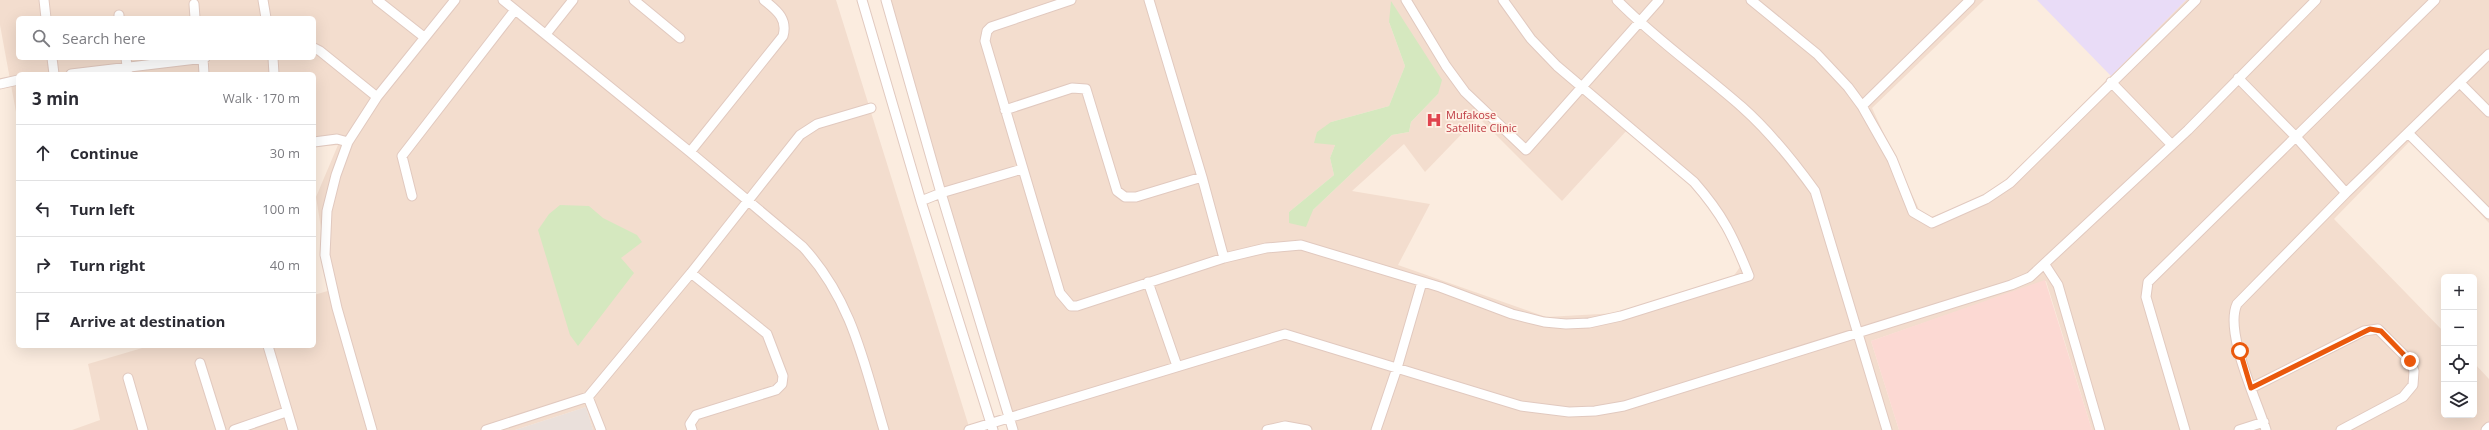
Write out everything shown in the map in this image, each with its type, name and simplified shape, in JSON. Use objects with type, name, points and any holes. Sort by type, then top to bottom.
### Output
[{"type":"street","points":[[44,0],[46,16]]},
{"type":"street","points":[[263,0],[266,16]]},
{"type":"street","points":[[377,0],[424,37]]},
{"type":"street","points":[[372,430],[336,308],[326,255],[327,211],[336,175],[348,142],[377,97],[455,0]]},
{"type":"street","points":[[503,0],[690,152],[803,247],[817,262],[842,301],[851,319],[884,430]]},
{"type":"street","points":[[546,34],[572,0]]},
{"type":"street","points":[[634,0],[680,38]]},
{"type":"street","points":[[690,152],[784,36],[784,20],[780,13],[764,0]]},
{"type":"street","points":[[862,0],[921,201],[992,427]]},
{"type":"street","points":[[886,0],[941,193],[1013,430]]},
{"type":"street","points":[[1071,0],[997,24],[987,31],[985,41],[1060,293],[1066,303],[1077,306],[1224,258],[1266,248],[1301,245],[1422,282],[1512,314],[1544,322],[1566,324],[1590,323],[1621,316],[1748,276],[1731,230],[1704,192],[1583,88],[1531,39],[1503,0]]},
{"type":"street","points":[[1149,0],[1202,177],[1224,258]]},
{"type":"street","points":[[1406,0],[1446,66],[1465,92],[1526,150],[1583,88],[1659,0]]},
{"type":"street","points":[[1617,0],[1639,23],[1742,107],[1793,161],[1815,192],[1887,430]]},
{"type":"street","points":[[1751,0],[1817,54],[1862,106],[1892,159],[1913,212],[1932,223],[1986,199],[2010,183],[2196,0]]},
{"type":"street","points":[[1862,106],[1970,0]]},
{"type":"street","points":[[969,430],[992,427],[1010,418],[1285,334],[1521,406],[1569,412],[1595,411],[1624,406],[1858,334],[2011,285],[2030,277],[2045,265],[2172,145],[2316,0]]},
{"type":"street","points":[[2185,430],[2146,296],[2148,282],[2435,0]]},
{"type":"street","points":[[194,4],[195,16]]},
{"type":"street","points":[[412,196],[402,156],[515,10]]},
{"type":"street","points":[[316,49],[377,97]]},
{"type":"street","points":[[2239,430],[2265,426],[2251,388],[2237,338],[2235,310],[2238,304],[2346,193],[2489,54]]},
{"type":"street","points":[[52,60],[54,72]]},
{"type":"street","points":[[126,60],[128,71]]},
{"type":"street","points":[[109,72],[128,71],[192,60]]},
{"type":"street","points":[[204,60],[204,72]]},
{"type":"street","points":[[273,60],[274,72]]},
{"type":"street","points":[[2238,78],[2296,137],[2346,193]]},
{"type":"street","points":[[0,84],[16,80]]},
{"type":"street","points":[[2111,82],[2172,145]]},
{"type":"street","points":[[2460,83],[2489,112]]},
{"type":"street","points":[[1005,110],[1072,88],[1081,87],[1086,89],[1090,95],[1117,191],[1125,197],[1136,197],[1202,177]]},
{"type":"street","points":[[486,430],[588,398],[691,273],[794,142],[808,129],[871,108]]},
{"type":"street","points":[[2408,133],[2489,214]]},
{"type":"street","points":[[316,142],[336,139],[348,142]]},
{"type":"street","points":[[921,201],[941,193],[1022,169]]},
{"type":"street","points":[[2045,265],[2058,285],[2100,430]]},
{"type":"street","points":[[691,273],[767,334],[783,376],[782,384],[776,390],[696,416],[690,424],[692,430]]},
{"type":"street","points":[[1148,282],[1177,366]]},
{"type":"street","points":[[1376,430],[1397,368],[1422,282]]},
{"type":"street","points":[[2251,388],[2364,331],[2378,329],[2410,361],[2414,371],[2413,385],[2403,397],[2341,430]]},
{"type":"street","points":[[269,348],[286,412],[293,430]]},
{"type":"street","points":[[200,363],[221,430]]},
{"type":"street","points":[[128,378],[143,430]]},
{"type":"street","points":[[588,398],[601,430]]},
{"type":"street","points":[[234,430],[286,412]]},
{"type":"street","points":[[1267,430],[1285,426],[1307,430]]},
{"type":"street","points":[[2486,430],[2489,427]]},
{"type":"shaded area","points":[[0,0],[836,0],[970,430],[593,430],[586,407],[515,430],[72,430],[100,420],[88,364],[142,348],[316,348],[316,294],[331,290],[316,197],[338,145],[316,147],[316,72],[16,72],[16,112],[0,25]]},
{"type":"shaded area","points":[[884,0],[1984,0],[1872,108],[1924,220],[1995,192],[2186,0],[2489,0],[2489,223],[2411,140],[2334,219],[2441,329],[2441,418],[2477,418],[2477,366],[2489,379],[2489,430],[2092,430],[2046,281],[1871,341],[1899,430],[1017,430]],"holes":[[[1389,22],[1438,94],[1411,122],[1409,132],[1392,135],[1313,210],[1289,212],[1334,175],[1330,158],[1335,145],[1331,122],[1389,106],[1405,66]],[[1478,117],[1562,201],[1628,129],[1720,212],[1740,267],[1730,281],[1618,313],[1546,317],[1398,265],[1430,204],[1352,191],[1404,144],[1425,172]]]},
{"type":"shaded area","points":[[2037,0],[2186,0],[2111,76]]},
{"type":"shaded area","points":[[2045,280],[2092,430],[1899,430],[1871,341]]},
{"type":"shaded area","points":[[586,407],[593,430],[515,430]]},
{"type":"green space","points":[[1391,1],[1442,80],[1438,94],[1411,122],[1409,132],[1392,135],[1313,210],[1306,227],[1289,223],[1289,212],[1334,175],[1330,158],[1335,145],[1314,143],[1317,132],[1331,122],[1389,106],[1405,66],[1389,22]]},
{"type":"green space","points":[[560,205],[589,206],[603,218],[637,235],[642,242],[621,258],[634,273],[578,346],[570,335],[538,230],[549,214]]},
{"type":"place","name":"Mufakose Satellite Clinic","points":[[1434,120]]},
{"type":"route","points":[[2240,351],[2251,388],[2364,331],[2374,328],[2381,331],[2392,341],[2410,361]]}]
